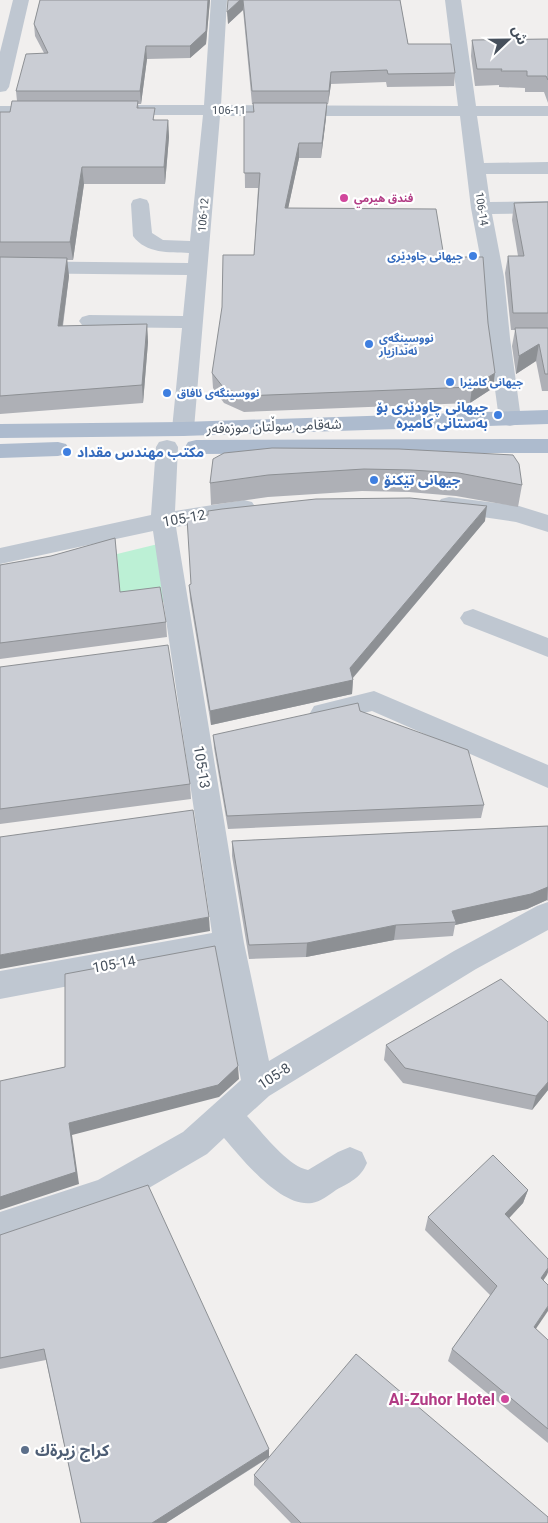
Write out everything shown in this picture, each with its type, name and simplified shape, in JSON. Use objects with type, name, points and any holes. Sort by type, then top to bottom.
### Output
[{"type":"main road","name":"شەقامی سوڵتان موزەفەر","points":[[0,431],[183,429],[548,417]]},
{"type":"main road","name":"شەقامی سوڵتان موزەفەر","points":[[0,451],[167,447],[548,446]]},
{"type":"street","points":[[0,87],[21,0]]},
{"type":"street","name":"106-12","points":[[183,429],[212,110],[218,0]]},
{"type":"street","name":"106-14","points":[[453,0],[481,208],[494,277],[509,338],[510,419]]},
{"type":"street","points":[[0,111],[67,110]]},
{"type":"street","name":"106-11","points":[[96,110],[548,111]]},
{"type":"street","points":[[475,169],[548,168]]},
{"type":"street","points":[[140,204],[144,236],[153,243],[159,246],[200,247]]},
{"type":"street","points":[[481,208],[548,207]]},
{"type":"street","points":[[0,267],[198,269]]},
{"type":"street","points":[[89,321],[193,322]]},
{"type":"street","name":"105-13","points":[[167,447],[163,522],[173,648],[197,740],[229,943],[258,1086]]},
{"type":"street","points":[[426,502],[519,514],[548,524]]},
{"type":"street","name":"105-12","points":[[0,556],[163,522],[270,505]]},
{"type":"street","points":[[473,618],[548,648]]},
{"type":"street","points":[[300,718],[374,701],[548,777]]},
{"type":"street","points":[[197,740],[225,734]]},
{"type":"street","points":[[180,814],[208,810]]},
{"type":"street","points":[[213,844],[243,842]]},
{"type":"street","name":"105-8","points":[[0,1229],[106,1194],[195,1143],[258,1086],[465,960],[548,915]]},
{"type":"street","name":"105-14","points":[[0,985],[229,943]]},
{"type":"street","points":[[225,1116],[275,1170],[296,1184],[311,1187],[350,1163]]},
{"type":"green space","points":[[158,544],[164,602],[121,607],[117,554]]},
{"type":"building","points":[[40,0],[208,0],[206,31],[190,46],[146,46],[140,91],[16,91],[26,54],[48,53],[34,24]]},
{"type":"building","points":[[228,0],[240,0],[227,12]]},
{"type":"building","points":[[243,0],[400,0],[408,44],[451,44],[455,73],[388,74],[387,70],[331,72],[329,91],[252,91]]},
{"type":"building","points":[[548,39],[548,80],[546,76],[527,76],[527,71],[477,69],[472,40]]},
{"type":"building","points":[[12,101],[138,101],[137,108],[155,108],[153,120],[168,120],[164,167],[82,167],[70,242],[0,242],[0,112],[10,112]]},
{"type":"building","points":[[253,103],[327,103],[322,143],[299,143],[285,208],[436,209],[444,257],[483,257],[488,323],[495,373],[472,387],[243,396],[223,387],[212,373],[222,307],[223,255],[254,255],[260,173],[244,173],[244,112],[254,112]]},
{"type":"building","points":[[548,202],[548,313],[513,313],[508,256],[524,256],[514,203]]},
{"type":"building","points":[[0,257],[67,258],[58,326],[147,324],[142,385],[0,396]]},
{"type":"building","points":[[515,328],[548,328],[548,374],[545,374],[539,344],[519,356]]},
{"type":"building","points":[[272,448],[399,449],[513,455],[519,464],[522,485],[459,473],[364,469],[268,475],[210,483],[213,459],[224,453]]},
{"type":"building","points":[[410,498],[487,506],[350,668],[353,680],[210,711],[189,585],[191,584],[187,518],[208,515],[208,511],[316,499]]},
{"type":"building","points":[[115,538],[120,592],[160,587],[166,622],[0,643],[0,565],[51,556]]},
{"type":"building","points":[[168,645],[190,784],[0,809],[0,667]]},
{"type":"building","points":[[358,703],[360,711],[468,750],[484,805],[227,816],[213,735]]},
{"type":"building","points":[[193,810],[209,917],[0,955],[0,837]]},
{"type":"building","points":[[548,826],[548,887],[531,894],[452,911],[456,922],[396,925],[307,943],[249,945],[232,841]]},
{"type":"building","points":[[215,946],[238,1066],[218,1085],[69,1123],[76,1172],[0,1197],[0,1081],[65,1067],[65,974]]},
{"type":"building","points":[[501,979],[548,1022],[548,1082],[536,1096],[405,1068],[386,1045]]},
{"type":"building","points":[[493,1155],[528,1190],[505,1214],[548,1259],[548,1268],[541,1278],[548,1285],[548,1306],[534,1327],[548,1340],[548,1429],[452,1349],[497,1286],[428,1217]]},
{"type":"building","points":[[148,1185],[269,1449],[152,1523],[81,1523],[44,1349],[0,1358],[0,1235]]},
{"type":"building","points":[[356,1354],[548,1517],[548,1523],[301,1523],[254,1475]]},
{"type":"place","name":"فندق هيرمي","points":[[344,198]]},
{"type":"place","name":"جیهانی چاودێری","points":[[473,256]]},
{"type":"place","name":"نووسینگەی ئەندازیار","points":[[369,344]]},
{"type":"place","name":"جیهانی کامێرا","points":[[450,382]]},
{"type":"place","name":"نووسینگەی ئافاق","points":[[167,393]]},
{"type":"place","name":"جیهانی چاودێری بۆ به‌ستانی كامیره","points":[[498,415]]},
{"type":"place","name":"مكتب مهندس مقداد","points":[[67,452]]},
{"type":"place","name":"جیهانی تێکنۆ","points":[[374,480]]},
{"type":"place","name":"Al-Zuhor Hotel","points":[[505,1399]]},
{"type":"place","name":"كراج زيرةك","points":[[25,1450]]}]
